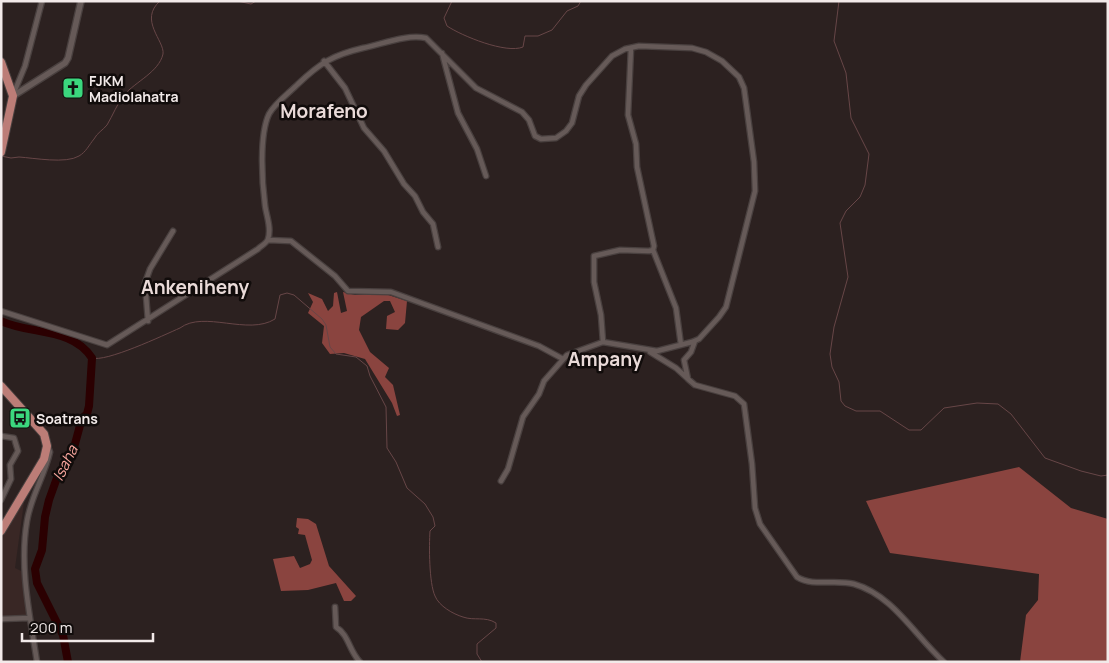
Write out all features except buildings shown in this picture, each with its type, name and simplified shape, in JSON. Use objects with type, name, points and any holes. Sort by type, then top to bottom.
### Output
[{"type":"main road","points":[[1,62],[13,96],[2,150]]},
{"type":"main road","points":[[1,386],[44,434],[47,446],[44,460],[1,530]]},
{"type":"street","points":[[13,96],[25,66],[42,1]]},
{"type":"street","points":[[13,96],[65,63],[68,58],[81,1]]},
{"type":"street","points":[[1,311],[108,344],[148,321],[258,249],[268,240],[270,232],[265,205],[263,154],[264,132],[268,116],[324,61],[345,52],[419,36],[426,38],[476,88],[522,112],[529,120],[535,136],[541,139],[556,138],[566,131],[572,123],[579,96],[586,85],[612,56],[639,46],[692,48],[706,52],[722,61],[739,77],[744,88],[754,162],[755,191],[726,307],[719,317],[695,341],[691,352],[684,360],[688,379]]},
{"type":"street","points":[[631,48],[628,115],[636,144],[637,167],[653,250],[676,308],[681,345]]},
{"type":"street","points":[[442,52],[458,112],[477,149],[486,176]]},
{"type":"street","points":[[324,61],[345,88],[364,128],[384,151],[404,184],[415,196],[422,212],[433,224],[438,247]]},
{"type":"street","points":[[148,321],[145,283],[150,269],[173,230]]},
{"type":"street","points":[[268,240],[291,241],[335,276],[348,291],[391,292],[539,346],[563,359]]},
{"type":"street","points":[[603,342],[601,315],[594,282],[594,256],[620,250],[653,250]]},
{"type":"street","points":[[501,481],[508,469],[522,418],[539,394],[544,381],[567,355],[603,342],[657,351],[695,341]]},
{"type":"street","points":[[648,350],[676,368],[695,385],[735,396],[744,404],[752,464],[755,508],[760,524],[797,577],[805,582],[853,584],[875,593],[900,615],[944,662]]},
{"type":"street","points":[[1,436],[14,438],[18,451],[10,465],[11,479],[1,500]]},
{"type":"street","points":[[38,662],[25,581],[27,521],[32,500],[47,464],[50,452],[47,446]]},
{"type":"street","points":[[335,607],[336,627],[345,632],[354,655],[360,662]]},
{"type":"street","points":[[1,619],[30,618]]},
{"type":"shaded area","points":[[337,292],[341,313],[347,311],[343,292],[355,295],[382,293],[407,301],[405,323],[398,330],[386,329],[387,316],[395,312],[390,301],[384,301],[361,317],[359,330],[370,352],[389,368],[385,377],[393,385],[400,415],[397,416],[392,403],[365,359],[344,353],[330,354],[322,343],[324,326],[308,313],[313,302],[308,293],[322,299],[328,311],[333,306],[334,293]]},
{"type":"shaded area","points":[[1019,467],[1071,508],[1108,519],[1108,662],[1020,662],[1026,615],[1038,600],[1039,574],[890,553],[866,501]]},
{"type":"shaded area","points":[[24,502],[15,568],[23,572],[29,617],[1,618],[1,536],[20,504]]},
{"type":"shaded area","points":[[297,518],[308,519],[316,524],[329,566],[356,596],[351,601],[344,601],[336,583],[308,590],[281,591],[273,559],[294,556],[300,568],[310,564],[312,560],[305,535],[298,534],[299,529],[296,527]]},
{"type":"waterway","points":[[1,156],[66,160],[79,156],[84,152],[107,125],[124,95],[152,71],[161,60],[163,49],[154,30],[151,15],[160,1]]},
{"type":"waterway","points":[[237,1],[251,4],[256,1]]},
{"type":"waterway","points":[[452,1],[444,18],[447,26],[484,43],[515,49],[523,47],[525,36],[538,36],[552,30],[567,11],[578,6],[581,1]]},
{"type":"waterway","points":[[839,1],[834,41],[846,73],[851,118],[869,154],[865,185],[860,197],[846,211],[840,223],[848,277],[834,327],[830,354],[832,367],[839,382],[841,401],[845,406],[856,411],[880,411],[909,430],[921,430],[944,408],[977,403],[998,404],[1011,414],[1045,458],[1081,471],[1101,476],[1108,475]]},
{"type":"waterway","points":[[92,358],[121,353],[190,323],[201,321],[239,325],[264,324],[275,319],[280,295],[287,293],[294,295],[322,319],[326,325],[330,347],[336,354],[356,357],[367,366],[386,407],[387,448],[396,462],[407,488],[425,504],[433,517],[435,526],[430,531],[430,555],[433,590],[437,600],[455,614],[496,623],[496,628],[477,644],[477,654],[482,662]]},
{"type":"waterway","name":"Isaha","points":[[1,321],[62,336],[84,348],[92,358],[87,414],[82,418],[72,455],[58,475],[49,500],[45,517],[42,550],[35,569],[37,583],[63,635],[68,662]]},
{"type":"place","name":"FJKM Madiolahatra","points":[[73,88]]},
{"type":"place","name":"Soatrans","points":[[20,418]]},
{"type":"district","name":"Morafeno","points":[[324,111]]},
{"type":"district","name":"Ankeniheny","points":[[195,287]]},
{"type":"district","name":"Ampany","points":[[605,359]]}]
